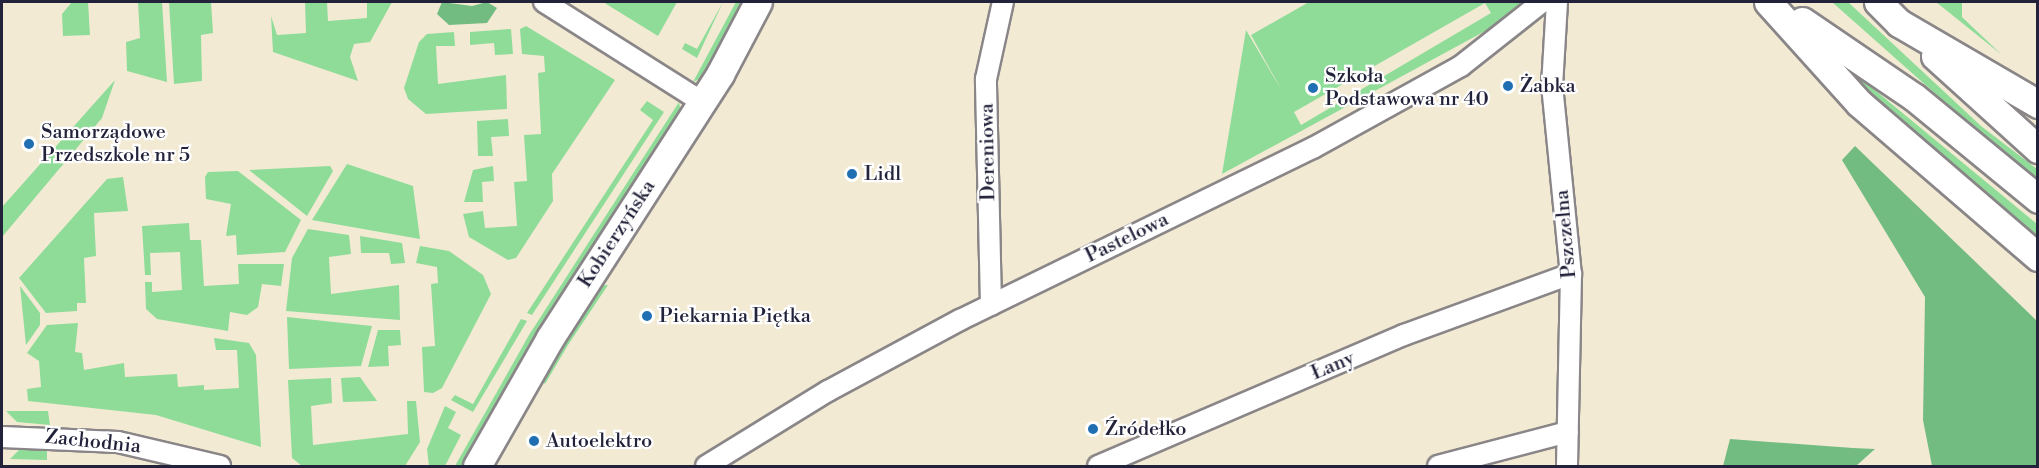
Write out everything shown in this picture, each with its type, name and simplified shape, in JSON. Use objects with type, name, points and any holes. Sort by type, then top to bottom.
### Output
[{"type":"main road","name":"Kobierzyńska","points":[[477,466],[550,338],[702,102],[758,2]]},
{"type":"main road","points":[[1768,2],[1859,103],[2037,257]]},
{"type":"main road","points":[[1779,2],[1826,42],[1914,97],[2037,199]]},
{"type":"main road","points":[[1878,2],[2037,148]]},
{"type":"main road","points":[[1899,23],[2037,105]]},
{"type":"street","points":[[544,2],[702,102]]},
{"type":"street","name":"Dereniowa","points":[[991,305],[986,79],[1003,2]]},
{"type":"street","name":"Pastelowa","points":[[706,466],[828,391],[991,305],[1313,148],[1461,66],[1542,2]]},
{"type":"street","name":"Pszczelna","points":[[1557,2],[1552,85],[1571,274],[1567,466]]},
{"type":"street","name":"Łany","points":[[1098,466],[1404,335],[1571,274]]},
{"type":"street","points":[[1438,466],[1568,432]]},
{"type":"street","name":"Zachodnia","points":[[2,437],[118,442],[219,466]]},
{"type":"green space","points":[[72,2],[88,2],[90,35],[63,36],[62,14]]},
{"type":"green space","points":[[138,2],[162,2],[167,82],[127,71],[126,42],[140,38]]},
{"type":"green space","points":[[169,2],[211,2],[213,33],[201,35],[202,81],[174,84]]},
{"type":"green space","points":[[305,2],[327,2],[328,21],[367,18],[367,2],[392,2],[370,42],[354,44],[350,57],[358,81],[273,52],[271,16],[277,35],[306,33]]},
{"type":"green space","points":[[442,2],[472,6],[487,2],[497,8],[487,23],[449,25],[437,14]]},
{"type":"green space","points":[[603,2],[677,2],[658,36]]},
{"type":"green space","points":[[723,2],[697,58],[682,49],[685,43],[697,49]]},
{"type":"green space","points":[[736,2],[747,2],[704,77],[693,82]]},
{"type":"green space","name":"Szkoła Podstawowa nr 40","points":[[1309,2],[1524,2],[1498,24],[1222,174],[1246,30],[1282,91],[1251,35]],"holes":[[[1485,3],[1491,13],[1301,125],[1294,112]]]},
{"type":"green space","points":[[1832,2],[1848,2],[1981,126],[2037,169],[2037,184]]},
{"type":"green space","points":[[1936,2],[1962,2],[1962,17],[2002,55]]},
{"type":"green space","points":[[526,26],[615,80],[552,174],[553,201],[516,258],[508,260],[469,237],[463,214],[483,211],[485,228],[517,226],[514,182],[527,181],[524,135],[541,134],[538,73],[545,72],[544,56],[522,54],[520,29]]},
{"type":"green space","points":[[511,29],[513,54],[495,55],[494,43],[470,45],[470,32]]},
{"type":"green space","points":[[454,32],[455,46],[436,46],[438,84],[506,75],[507,109],[426,114],[408,99],[404,88],[419,42],[427,34]]},
{"type":"green space","points":[[1842,63],[2037,224],[2037,244],[1915,137]]},
{"type":"green space","points":[[115,80],[102,118],[2,237],[2,207]]},
{"type":"green space","points":[[647,101],[664,112],[532,315],[527,313],[653,120],[640,110]]},
{"type":"green space","points":[[679,102],[681,113],[465,466],[455,466],[529,335]]},
{"type":"green space","points":[[508,119],[509,136],[491,137],[493,156],[478,156],[477,121]]},
{"type":"green space","points":[[1855,146],[2037,321],[2037,466],[1932,466],[1923,420],[1925,297],[1842,160]]},
{"type":"green space","points":[[347,164],[413,186],[420,239],[312,220]]},
{"type":"green space","points":[[330,166],[333,171],[307,216],[249,170]]},
{"type":"green space","points":[[493,166],[494,181],[482,182],[483,202],[464,202],[473,170]]},
{"type":"green space","points":[[238,171],[301,220],[285,252],[237,255],[236,235],[226,236],[231,204],[206,199],[205,177],[208,172]]},
{"type":"green space","points":[[123,177],[128,211],[94,213],[96,256],[84,258],[86,303],[77,303],[77,311],[46,313],[19,278],[107,179]]},
{"type":"green space","points":[[189,223],[190,240],[201,240],[204,286],[239,284],[238,264],[284,264],[281,286],[262,284],[258,307],[247,315],[230,312],[228,331],[157,319],[146,309],[145,282],[152,282],[152,292],[182,290],[180,252],[150,253],[151,275],[145,275],[142,226]]},
{"type":"green space","points":[[308,229],[349,235],[351,254],[329,257],[331,294],[399,285],[400,320],[286,311],[292,258]]},
{"type":"green space","points":[[360,236],[402,243],[405,263],[391,264],[389,253],[361,253]]},
{"type":"green space","points":[[420,246],[449,251],[483,275],[491,294],[442,388],[433,393],[424,392],[422,347],[435,346],[431,284],[438,283],[437,267],[416,263]]},
{"type":"green space","points":[[608,285],[545,384],[540,376],[597,286]]},
{"type":"green space","points":[[20,286],[40,313],[40,325],[26,345]]},
{"type":"green space","points":[[287,317],[372,326],[361,366],[289,369]]},
{"type":"green space","points":[[521,319],[527,321],[473,412],[451,400],[455,395],[473,404]]},
{"type":"green space","points":[[78,323],[75,352],[82,353],[84,370],[124,363],[125,377],[177,374],[178,387],[204,385],[204,390],[239,388],[237,350],[216,350],[214,338],[249,343],[256,355],[261,447],[156,415],[28,401],[27,389],[41,387],[39,361],[27,353],[47,325]]},
{"type":"green space","points":[[378,330],[400,330],[401,345],[388,346],[389,366],[368,367]]},
{"type":"green space","points":[[360,377],[377,401],[343,402],[341,378]]},
{"type":"green space","points":[[331,378],[332,403],[311,406],[313,445],[408,434],[407,401],[416,401],[420,442],[405,466],[302,466],[292,458],[288,380]]},
{"type":"green space","points":[[445,406],[456,412],[448,428],[461,435],[445,466],[429,466],[427,449]]},
{"type":"green space","points":[[6,411],[48,411],[50,425],[17,422]]},
{"type":"green space","points":[[1730,439],[1875,449],[1856,466],[1723,466]]},
{"type":"green space","points":[[47,446],[47,460],[10,459],[21,448]]},
{"type":"place","name":"Żabka","points":[[1508,86]]},
{"type":"place","name":"Szkoła Podstawowa nr 40","points":[[1313,88]]},
{"type":"place","name":"Samorządowe Przedszkole nr 5","points":[[29,144]]},
{"type":"place","name":"Lidl","points":[[852,174]]},
{"type":"place","name":"Piekarnia Piętka","points":[[647,316]]},
{"type":"place","name":"Źródełko","points":[[1093,429]]},
{"type":"place","name":"Autoelektro","points":[[534,441]]}]
